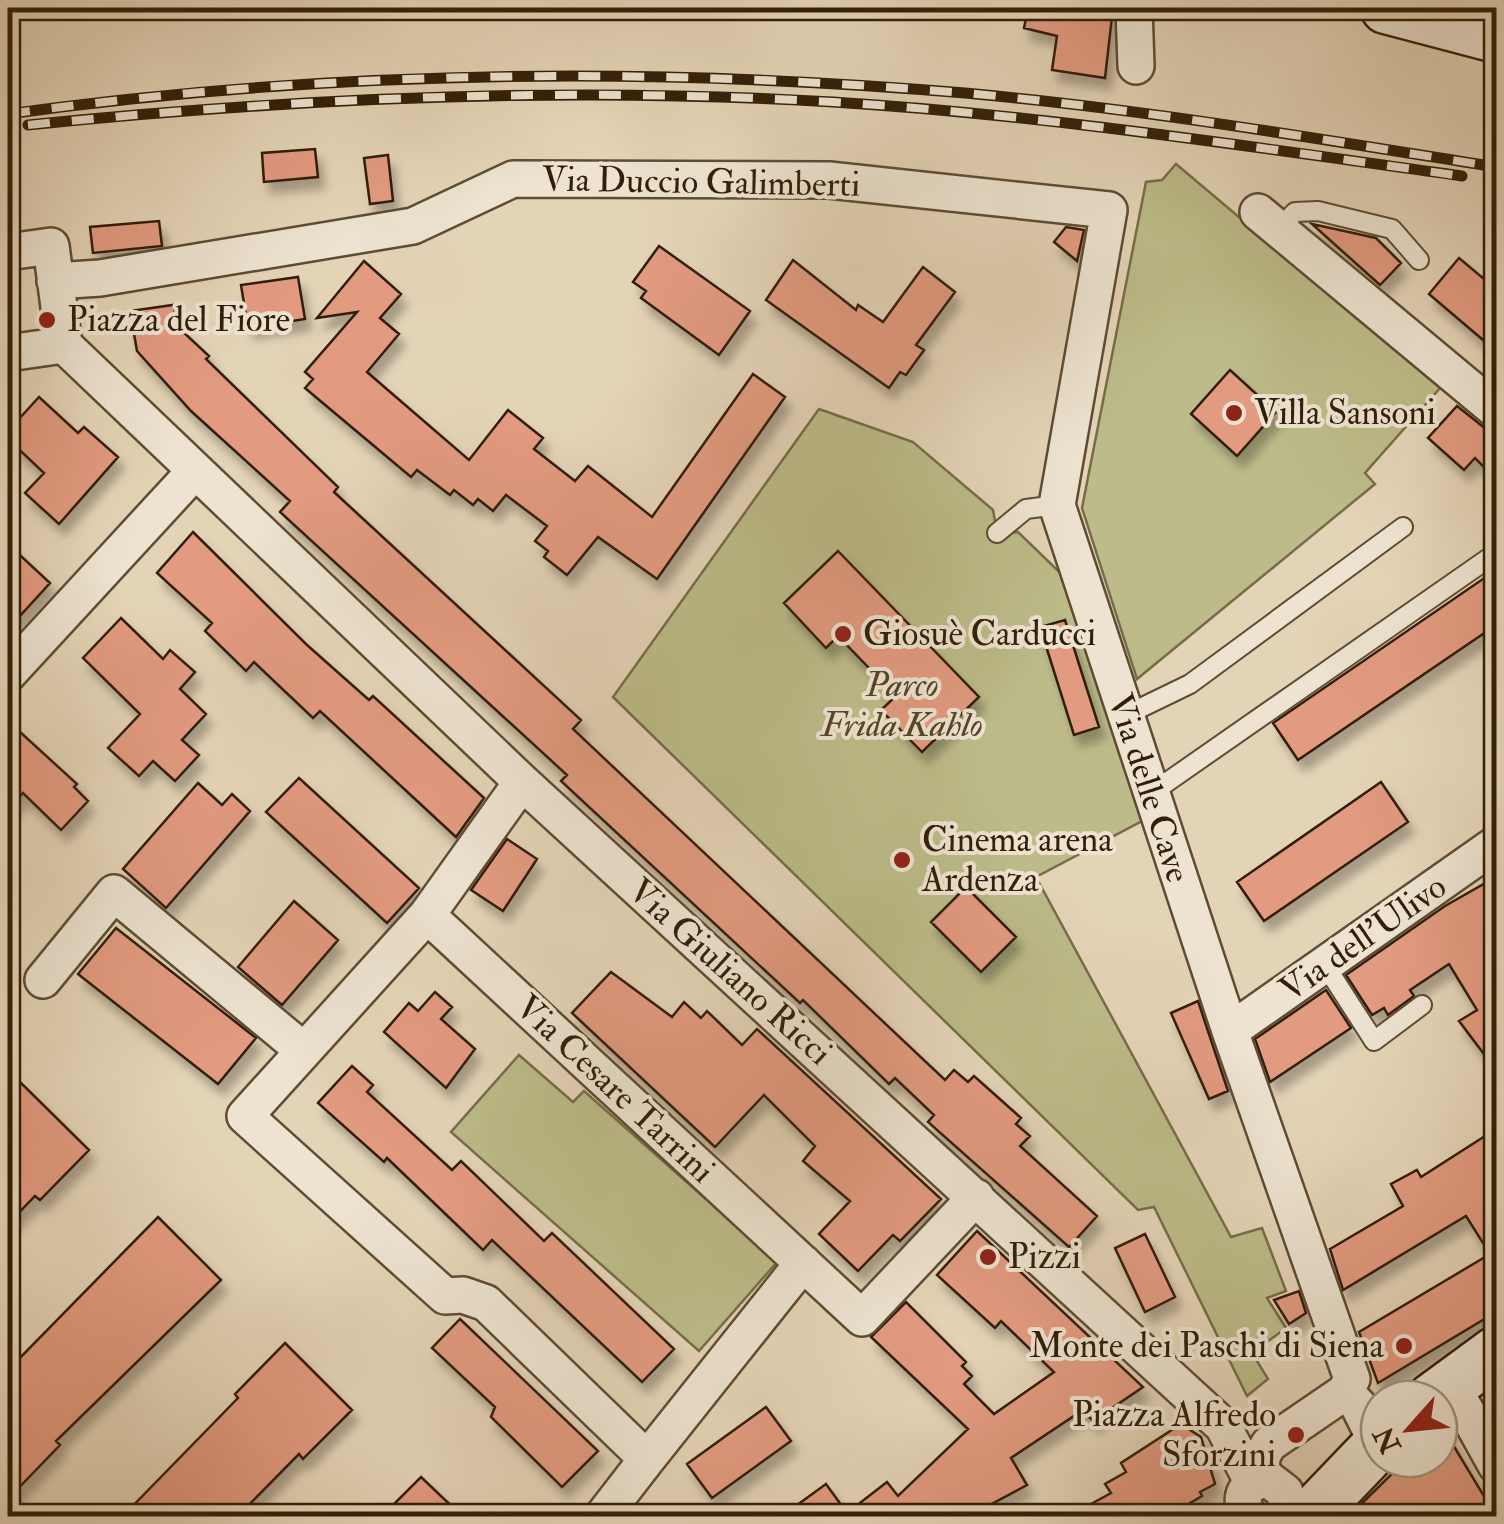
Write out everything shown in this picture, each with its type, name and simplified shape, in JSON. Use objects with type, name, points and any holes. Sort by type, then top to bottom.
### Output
[{"type":"main road","points":[[1386,8],[1496,37]]},
{"type":"main road","points":[[1459,1379],[1496,1352]]},
{"type":"main road","points":[[1296,1514],[1359,1430]]},
{"type":"street","points":[[1134,8],[1136,66]]},
{"type":"street","name":"Via Duccio Galimberti","points":[[55,281],[100,278],[413,226],[514,180],[829,180],[1060,203]]},
{"type":"street","name":"Via delle Cave","points":[[1060,203],[1109,210],[1057,505],[1092,573],[1143,797],[1230,1031],[1359,1402]]},
{"type":"street","points":[[1268,221],[1337,288],[1496,410]]},
{"type":"street","points":[[8,252],[50,246],[64,345],[8,353]]},
{"type":"street","name":"Via Giuliano Ricci","points":[[64,345],[522,782],[1223,1426],[1247,1500],[1281,1486],[1296,1514]]},
{"type":"street","points":[[8,674],[194,471]]},
{"type":"street","points":[[522,782],[427,916],[244,1116],[445,1296],[486,1302],[648,1459]]},
{"type":"street","name":"Via dell'Ulivo","points":[[1230,1031],[1496,844]]},
{"type":"street","points":[[43,980],[114,893],[303,1050]]},
{"type":"street","name":"Via Cesare Tarrini","points":[[427,916],[862,1318],[976,1197]]},
{"type":"street","points":[[603,1516],[803,1263]]},
{"type":"street","points":[[1459,1416],[1496,1464]]},
{"type":"street","points":[[1247,1500],[1269,1444],[1359,1423]]},
{"type":"lane","points":[[1268,221],[1295,212],[1318,212],[1392,229],[1419,260]]},
{"type":"lane","points":[[997,533],[1026,509],[1057,505]]},
{"type":"lane","points":[[1124,716],[1190,684],[1402,528]]},
{"type":"lane","points":[[1143,797],[1496,552]]},
{"type":"lane","points":[[1325,965],[1374,1041],[1422,1005]]},
{"type":"green space","points":[[1176,164],[1441,387],[1365,473],[1375,484],[1137,679],[1082,508],[1146,182],[1162,180]]},
{"type":"green space","name":"Parco Frida Kahlo","points":[[819,409],[913,442],[993,510],[997,533],[1018,532],[1076,588],[1142,821],[1036,877],[1231,1237],[1262,1228],[1286,1291],[1267,1298],[1286,1328],[1252,1353],[1268,1379],[1247,1396],[1154,1207],[1138,1210],[613,697]]},
{"type":"green space","points":[[519,1055],[573,1102],[584,1091],[777,1262],[699,1351],[451,1132]]},
{"type":"building","points":[[1028,8],[1113,8],[1105,78],[1052,70],[1057,36],[1024,28]]},
{"type":"building","points":[[315,149],[318,177],[264,182],[262,153]]},
{"type":"building","points":[[388,155],[393,201],[370,204],[364,158]]},
{"type":"building","points":[[159,221],[162,246],[93,253],[90,227]]},
{"type":"building","points":[[1312,224],[1376,238],[1401,263],[1380,285]]},
{"type":"building","points":[[1066,227],[1084,230],[1077,261],[1054,242]]},
{"type":"building","points":[[659,246],[750,311],[719,355],[641,298],[646,291],[633,282]]},
{"type":"building","points":[[1459,258],[1496,289],[1496,351],[1429,294]]},
{"type":"building","points":[[793,260],[856,310],[858,305],[883,322],[923,267],[955,292],[916,345],[924,350],[906,375],[900,372],[889,388],[766,300]]},
{"type":"building","points":[[364,261],[401,294],[380,318],[399,334],[367,372],[469,460],[508,410],[543,438],[534,449],[575,481],[588,466],[652,517],[753,374],[785,397],[657,579],[598,537],[567,575],[544,557],[548,551],[535,541],[547,526],[506,495],[493,511],[478,499],[473,505],[454,490],[450,495],[417,470],[411,477],[305,388],[313,379],[305,372],[357,312],[317,318]]},
{"type":"building","points":[[298,277],[305,319],[248,328],[241,285]]},
{"type":"building","points":[[173,305],[180,329],[209,356],[206,359],[338,487],[334,492],[581,720],[573,729],[945,1080],[954,1070],[968,1082],[974,1076],[1021,1118],[1016,1124],[1030,1136],[1020,1146],[1097,1216],[1069,1247],[928,1122],[934,1115],[895,1078],[889,1084],[803,1000],[800,1003],[561,781],[567,775],[280,512],[290,501],[191,411],[137,351],[130,311]]},
{"type":"building","name":"Villa Sansoni","points":[[1230,370],[1276,412],[1237,456],[1191,414]]},
{"type":"building","points":[[39,397],[78,433],[84,427],[118,457],[59,524],[25,493],[44,473],[8,439],[8,431]]},
{"type":"building","points":[[1457,406],[1496,437],[1496,479],[1475,458],[1464,470],[1428,438]]},
{"type":"building","points":[[193,532],[307,645],[369,700],[373,696],[484,798],[456,837],[320,711],[313,718],[254,662],[246,671],[205,631],[212,623],[157,573]]},
{"type":"building","points":[[8,544],[50,583],[8,629]]},
{"type":"building","points":[[838,551],[979,697],[922,752],[881,710],[896,696],[838,636],[826,648],[784,603]]},
{"type":"building","points":[[1496,570],[1496,625],[1298,760],[1273,723]]},
{"type":"building","points":[[121,618],[163,659],[170,650],[195,672],[180,689],[206,714],[182,740],[199,755],[175,781],[153,761],[139,776],[108,748],[140,714],[83,658]]},
{"type":"building","points":[[1065,620],[1099,727],[1074,735],[1040,627]]},
{"type":"building","points":[[8,721],[77,784],[74,787],[88,801],[61,830],[23,793],[8,809]]},
{"type":"building","points":[[299,778],[419,888],[387,923],[266,812]]},
{"type":"building","points":[[1381,782],[1408,822],[1264,921],[1237,882]]},
{"type":"building","points":[[198,783],[222,805],[232,794],[250,811],[166,908],[123,869]]},
{"type":"building","points":[[507,839],[537,859],[503,911],[471,890]]},
{"type":"building","points":[[1496,877],[1496,1070],[1459,1021],[1477,1010],[1449,964],[1410,990],[1414,996],[1388,1015],[1384,1008],[1372,1015],[1346,975],[1445,906]]},
{"type":"building","points":[[966,887],[1016,937],[981,972],[931,922]]},
{"type":"building","points":[[294,901],[338,940],[282,1005],[238,967]]},
{"type":"building","points":[[116,928],[256,1038],[218,1084],[78,974]]},
{"type":"building","points":[[611,972],[672,1017],[684,1002],[701,1018],[707,1011],[742,1045],[757,1029],[941,1199],[900,1241],[893,1235],[858,1271],[819,1234],[850,1201],[803,1161],[815,1146],[764,1095],[715,1147],[572,1013]]},
{"type":"building","points":[[1326,990],[1351,1028],[1270,1082],[1255,1039]]},
{"type":"building","points":[[435,992],[452,1007],[441,1019],[475,1049],[446,1088],[384,1032],[409,1003],[418,1011]]},
{"type":"building","points":[[1198,1001],[1228,1091],[1209,1099],[1171,1013]]},
{"type":"building","points":[[352,1066],[373,1085],[367,1092],[452,1170],[461,1161],[544,1241],[552,1233],[674,1349],[642,1382],[492,1240],[483,1250],[387,1158],[384,1162],[318,1103]]},
{"type":"building","points":[[21,1083],[89,1150],[40,1200],[35,1196],[8,1224],[8,1097]]},
{"type":"building","points":[[1496,1129],[1496,1312],[1385,1379],[1377,1379],[1359,1332],[1490,1254],[1466,1216],[1343,1290],[1330,1249],[1403,1206],[1391,1184],[1417,1170],[1421,1177]]},
{"type":"building","points":[[158,1217],[221,1280],[56,1441],[60,1445],[8,1499],[8,1370]]},
{"type":"building","points":[[977,1231],[1143,1387],[1093,1421],[1083,1410],[1011,1458],[1027,1485],[969,1516],[782,1516],[826,1484],[847,1513],[887,1482],[898,1496],[968,1429],[871,1337],[906,1302],[966,1362],[962,1366],[972,1376],[964,1384],[994,1414],[1054,1372],[1001,1321],[995,1328],[937,1275]]},
{"type":"building","points":[[1145,1234],[1175,1297],[1145,1312],[1115,1248]]},
{"type":"building","points":[[1299,1291],[1306,1313],[1289,1324],[1274,1300]]},
{"type":"building","points":[[460,1319],[598,1451],[562,1487],[491,1417],[495,1407],[432,1348]]},
{"type":"building","points":[[285,1343],[352,1410],[303,1459],[299,1454],[238,1516],[123,1516],[238,1398],[235,1394]]},
{"type":"building","points":[[766,1407],[791,1441],[712,1498],[687,1464]]},
{"type":"building","points":[[1181,1424],[1201,1437],[1215,1484],[1200,1492],[1202,1496],[1168,1516],[1069,1516],[1111,1493],[1105,1484],[1126,1472],[1121,1463]]},
{"type":"building","points":[[1459,1455],[1496,1516],[1349,1516],[1387,1479],[1459,1479]]},
{"type":"building","points":[[421,1477],[462,1516],[382,1516]]},
{"type":"railway","points":[[8,114],[127,99],[366,81],[605,76],[725,79],[965,93],[1098,107],[1496,167]]},
{"type":"railway","points":[[28,125],[430,97],[732,97],[991,115],[1462,176]]},
{"type":"place","name":"Piazza del Fiore","points":[[47,320]]},
{"type":"place","name":"Villa Sansoni","points":[[1234,413]]},
{"type":"place","name":"Giosuè Carducci","points":[[843,634]]},
{"type":"place","name":"Cinema arena Ardenza","points":[[902,860]]},
{"type":"place","name":"Pizzi","points":[[988,1257]]},
{"type":"place","name":"Monte dei Paschi di Siena","points":[[1404,1346]]},
{"type":"place","name":"Piazza Alfredo Sforzini","points":[[1296,1435]]}]
